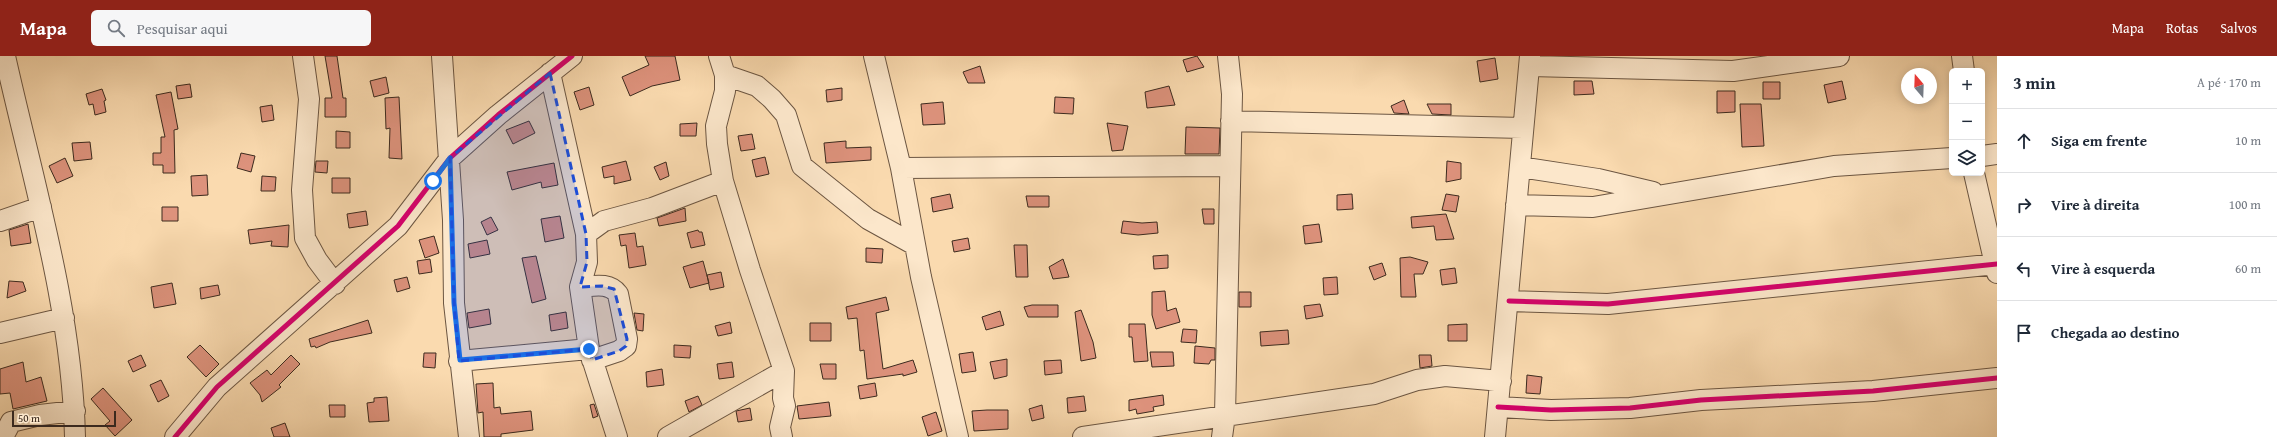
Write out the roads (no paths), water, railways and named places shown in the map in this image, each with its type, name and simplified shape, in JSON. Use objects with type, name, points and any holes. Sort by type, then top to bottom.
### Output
[{"type":"street","points":[[5,56],[41,207],[64,318],[75,411],[75,437]]},
{"type":"street","points":[[303,56],[308,99],[302,190],[305,238],[317,260],[335,284]]},
{"type":"street","points":[[442,56],[450,158],[454,303],[468,437]]},
{"type":"street","points":[[175,437],[217,387],[335,284],[398,226],[450,158],[498,115],[572,56]]},
{"type":"street","points":[[719,56],[725,75],[725,91],[716,135],[724,181],[750,270],[784,371],[783,398],[785,406],[780,427],[782,437]]},
{"type":"street","points":[[874,56],[901,168],[915,245],[958,437]]},
{"type":"street","points":[[1222,437],[1225,415],[1229,166],[1232,94],[1228,56]]},
{"type":"street","points":[[1495,437],[1509,301],[1516,205],[1530,61],[1733,71],[1839,56]]},
{"type":"street","points":[[1962,56],[1964,68]]},
{"type":"street","points":[[550,73],[586,234],[587,262],[580,287],[590,354],[617,437]]},
{"type":"street","points":[[725,75],[758,86],[786,115],[802,166],[868,219],[915,245]]},
{"type":"street","points":[[1231,121],[1523,128]]},
{"type":"street","points":[[1985,156],[1997,154]]},
{"type":"street","points":[[1516,205],[1593,207],[1834,166],[1949,158]]},
{"type":"street","points":[[901,168],[1229,166]]},
{"type":"street","points":[[1520,167],[1598,179],[1663,194]]},
{"type":"street","points":[[1509,301],[1608,304],[1997,267],[1975,176]]},
{"type":"street","points":[[586,234],[604,221],[652,208],[724,181]]},
{"type":"street","points":[[0,220],[41,207]]},
{"type":"street","points":[[460,360],[590,354],[619,351],[626,346],[627,339],[618,294],[614,289],[602,286],[580,287]]},
{"type":"street","points":[[0,333],[64,318]]},
{"type":"street","points":[[668,437],[784,371]]},
{"type":"street","points":[[1083,437],[1374,394],[1417,380],[1445,376],[1501,381]]},
{"type":"street","points":[[1498,407],[1551,410],[1630,408],[1701,400],[1873,391],[1997,378]]},
{"type":"street","points":[[3,437],[12,422],[40,415],[75,411]]}]
